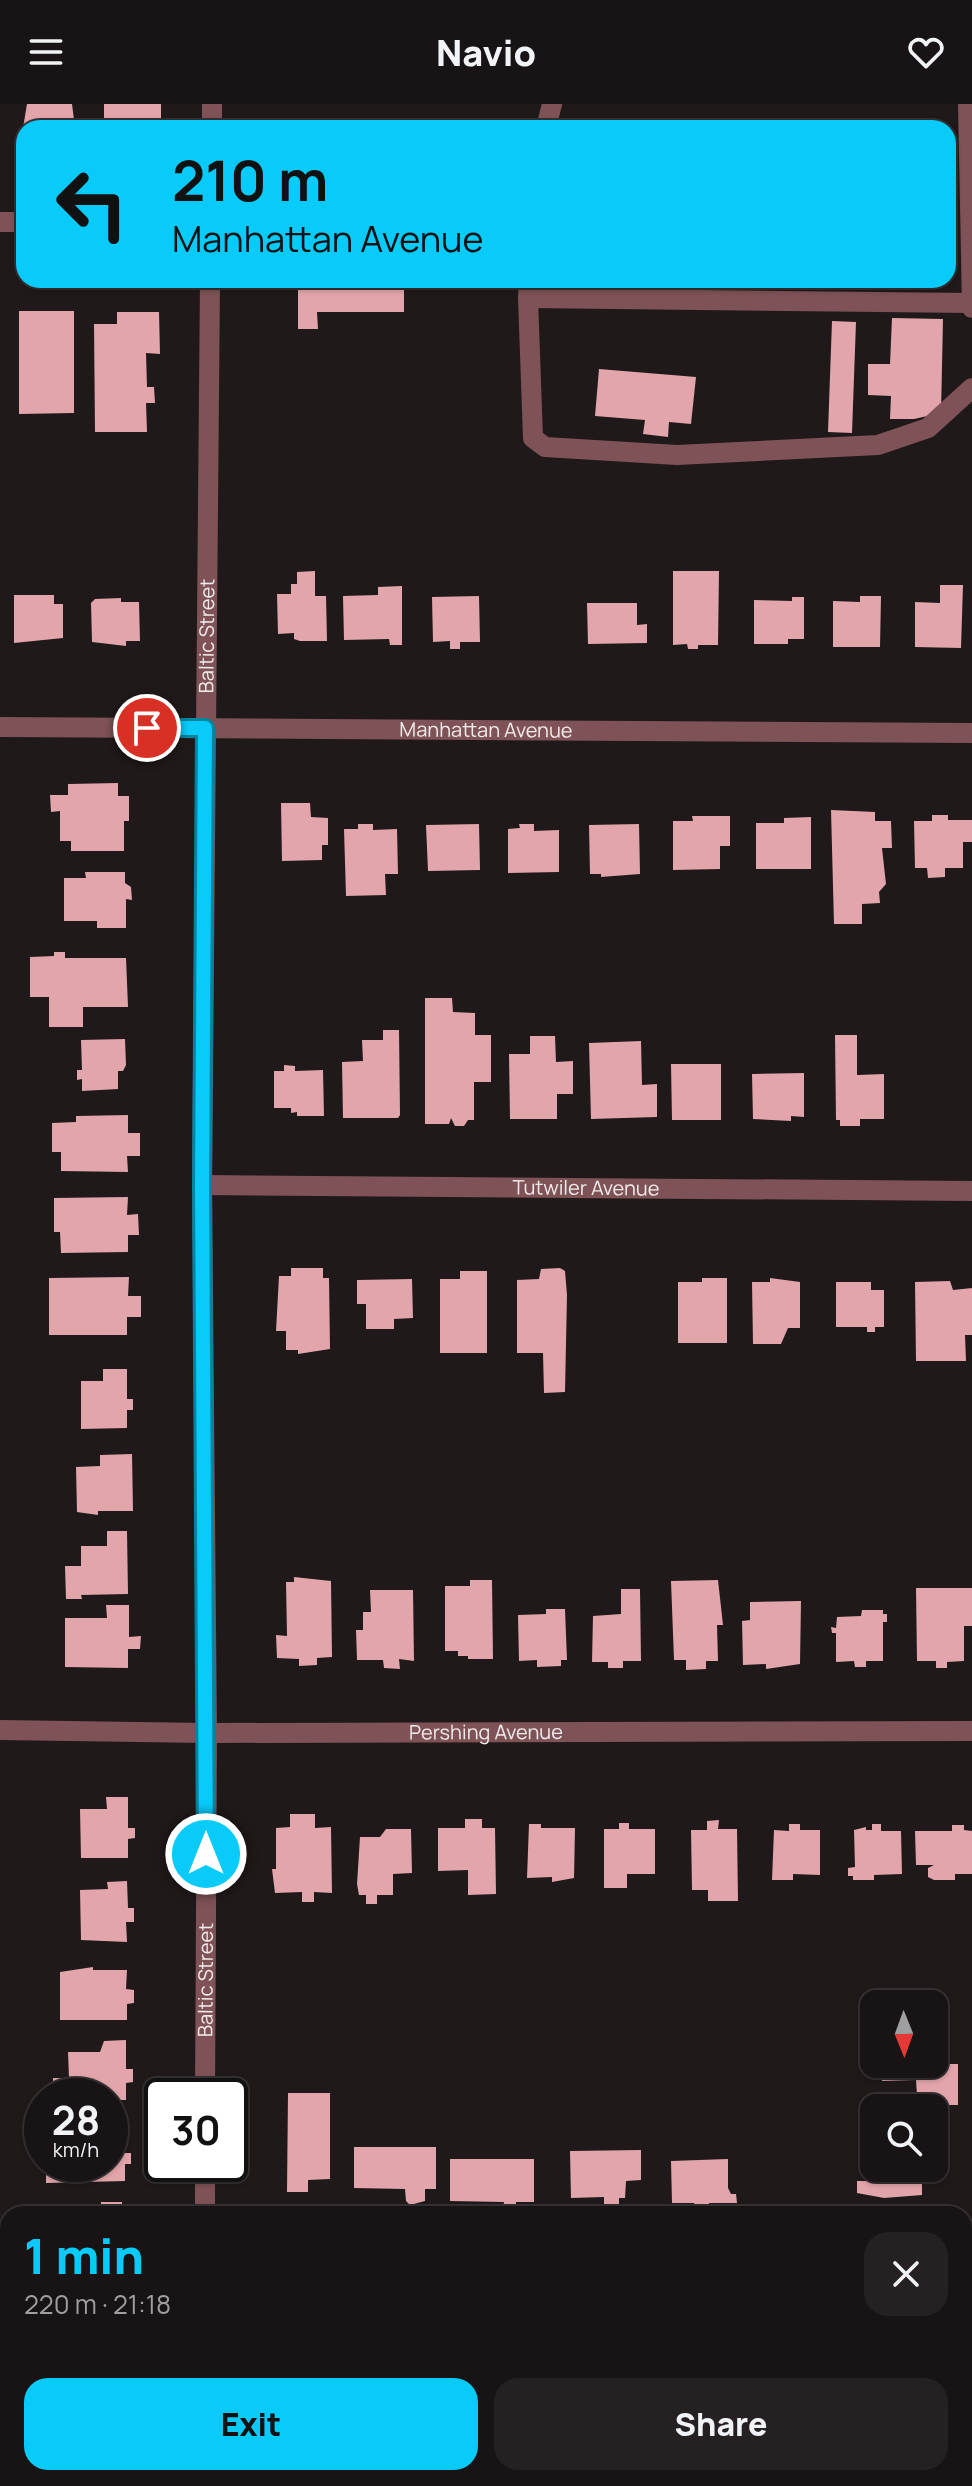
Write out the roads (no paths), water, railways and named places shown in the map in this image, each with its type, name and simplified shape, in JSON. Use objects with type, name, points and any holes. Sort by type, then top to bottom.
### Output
[{"type":"street","points":[[968,104],[972,305],[529,289],[533,438],[545,447],[677,455],[878,445],[928,428],[972,388]]},
{"type":"street","name":"Baltic Street","points":[[205,2078],[207,1733],[202,1185],[210,288]]},
{"type":"street","name":"Manhattan Avenue","points":[[0,727],[972,733]]},
{"type":"street","name":"Tutwiler Avenue","points":[[202,1185],[972,1191]]},
{"type":"street","name":"Pershing Avenue","points":[[0,1730],[207,1733],[972,1731]]},
{"type":"street","points":[[205,2182],[205,2206]]}]
